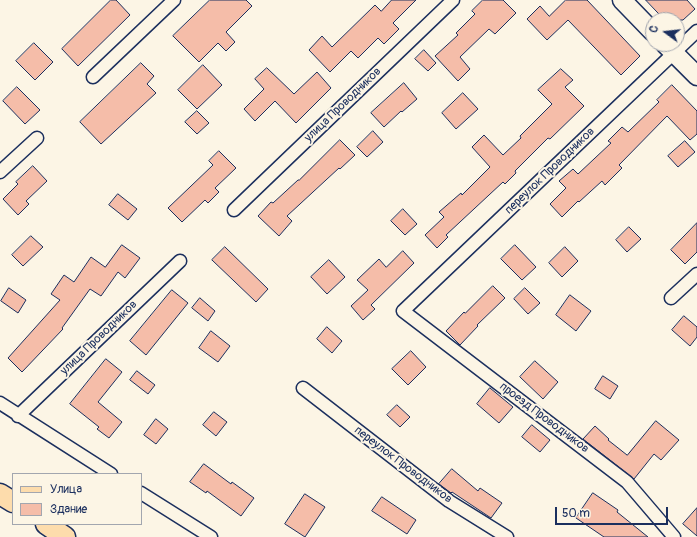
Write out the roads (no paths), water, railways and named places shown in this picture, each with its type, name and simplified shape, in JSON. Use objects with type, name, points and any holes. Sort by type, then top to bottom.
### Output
[{"type":"main road","points":[[622,0],[645,24]]},
{"type":"main road","points":[[672,52],[697,76]]},
{"type":"main road","points":[[0,494],[12,501]]},
{"type":"main road","points":[[47,525],[65,537]]},
{"type":"street","points":[[93,77],[174,0]]},
{"type":"street","name":"улица Проводников","points":[[234,210],[453,0]]},
{"type":"street","name":"переулок Проводников","points":[[685,39],[697,31]]},
{"type":"street","name":"переулок Проводников","points":[[403,311],[666,52]]},
{"type":"street","points":[[0,172],[37,138]]},
{"type":"street","name":"улица Проводников","points":[[18,416],[180,261]]},
{"type":"street","points":[[671,298],[697,274]]},
{"type":"street","name":"проезд Проводников","points":[[403,311],[627,482],[674,537]]},
{"type":"street","name":"переулок Проводников","points":[[303,388],[449,500],[507,537]]},
{"type":"street","points":[[0,403],[18,416],[109,473]]},
{"type":"street","points":[[142,494],[211,537]]}]
